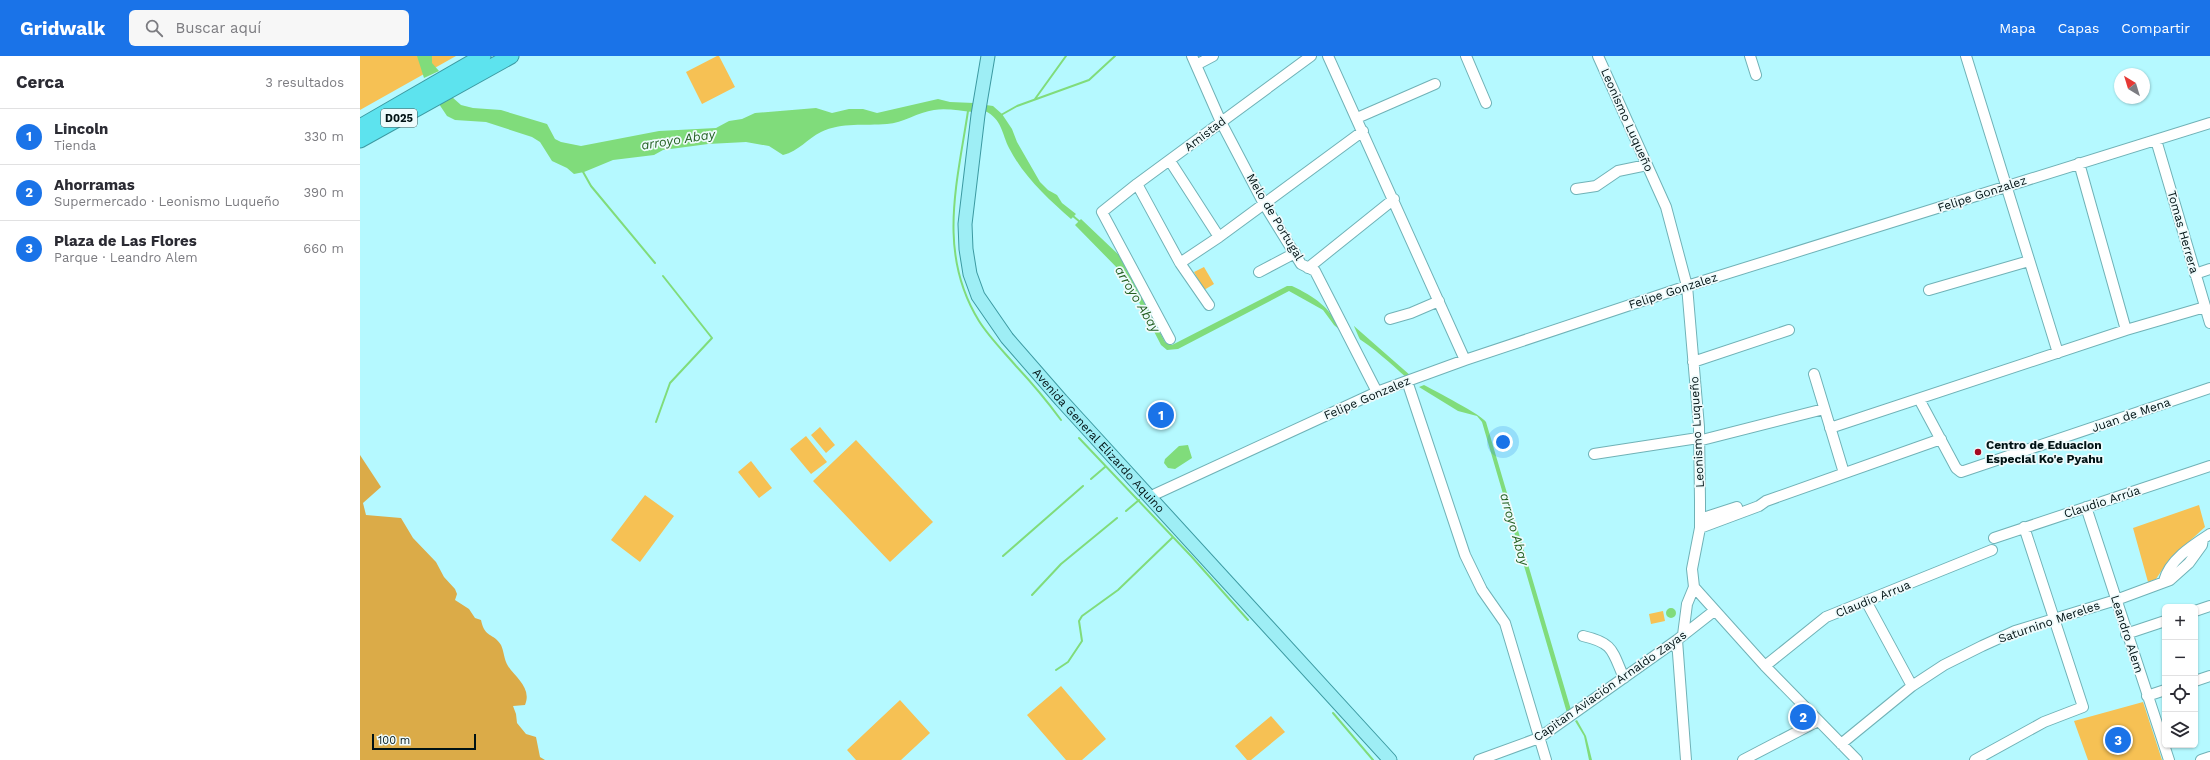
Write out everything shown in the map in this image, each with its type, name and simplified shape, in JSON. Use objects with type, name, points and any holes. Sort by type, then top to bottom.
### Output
[{"type":"highway","name":"D025","points":[[360,140],[439,88],[483,56]]},
{"type":"highway","name":"D025","points":[[360,127],[439,88],[511,56]]},
{"type":"main road","name":"Avenida General Elizardo Aquino","points":[[988,56],[978,115],[965,230],[970,274],[978,296],[1007,338],[1390,760]]},
{"type":"street","points":[[1194,61],[1213,56]]},
{"type":"street","name":"Amistad","points":[[1170,339],[1102,214],[1137,184],[1311,56]]},
{"type":"street","points":[[1328,56],[1394,199],[1465,360]]},
{"type":"street","points":[[1466,56],[1486,103]]},
{"type":"street","name":"Leonismo Luqueño","points":[[1598,56],[1666,207],[1687,286],[1698,439],[1700,523],[1692,569],[1694,587]]},
{"type":"street","points":[[1750,56],[1756,75]]},
{"type":"street","points":[[1966,56],[2058,353]]},
{"type":"street","name":"Melo de Portugal","points":[[1194,61],[1221,122],[1264,204],[1301,264],[1315,271],[1377,392]]},
{"type":"street","points":[[1357,118],[1435,84]]},
{"type":"street","name":"Felipe Gonzalez","points":[[1149,496],[1377,392],[1465,360],[1687,286],[2210,123]]},
{"type":"street","points":[[1180,263],[1219,237],[1363,131]]},
{"type":"street","name":"Tomas Herrera","points":[[2156,140],[2210,323]]},
{"type":"street","points":[[1170,161],[1219,237]]},
{"type":"street","points":[[2079,163],[2126,330]]},
{"type":"street","points":[[1576,189],[1596,186],[1618,171],[1647,165]]},
{"type":"street","points":[[1137,184],[1180,263],[1209,305]]},
{"type":"street","points":[[1308,268],[1394,199]]},
{"type":"street","points":[[1260,272],[1295,253]]},
{"type":"street","points":[[1929,290],[2029,261]]},
{"type":"street","points":[[2195,274],[2210,269]]},
{"type":"street","points":[[1390,319],[1412,314],[1439,301]]},
{"type":"street","points":[[1830,428],[2126,330],[2205,307]]},
{"type":"street","points":[[1693,362],[1789,330]]},
{"type":"street","points":[[1814,374],[1844,473]]},
{"type":"street","points":[[1407,382],[1465,555],[1482,590],[1505,624],[1546,760]]},
{"type":"street","name":"Juan de Mena","points":[[1941,439],[1956,468],[1962,472],[2210,388]]},
{"type":"street","points":[[1700,523],[1759,506],[1766,501],[1941,439],[1919,399]]},
{"type":"street","points":[[1594,454],[1698,439],[1824,409]]},
{"type":"street","name":"Claudio Arrúa","points":[[1994,538],[2210,466]]},
{"type":"street","name":"Leandro Alem","points":[[2086,507],[2126,634],[2169,760]]},
{"type":"street","points":[[1974,760],[2044,722],[2083,707],[2024,527]]},
{"type":"street","name":"Saturnino Mereles","points":[[1841,744],[1912,686],[1944,665],[2016,631],[2156,586],[2164,581],[2166,574],[2182,555],[2198,541],[2207,537]]},
{"type":"street","name":"Claudio Arrua","points":[[1765,666],[1826,617],[1992,550]]},
{"type":"street","points":[[1686,760],[1680,638],[1687,604],[1694,587],[1765,666],[1857,760]]},
{"type":"street","points":[[1866,601],[1912,686]]},
{"type":"street","points":[[2198,610],[2210,606]]},
{"type":"street","name":"Capitan Aviación Arnaldo Zayas","points":[[1479,760],[1539,738],[1680,638],[1714,611]]},
{"type":"street","points":[[2126,634],[2162,622]]},
{"type":"street","points":[[1583,636],[1600,640],[1607,644],[1613,653],[1624,678]]},
{"type":"street","points":[[2198,680],[2210,676]]},
{"type":"street","points":[[2147,696],[2162,691]]},
{"type":"street","points":[[1743,760],[1818,721]]},
{"type":"street","points":[[2201,760],[2210,757]]},
{"type":"shaded area","points":[[360,56],[456,56],[360,110]]},
{"type":"shaded area","points":[[719,56],[735,87],[702,104],[686,72]]},
{"type":"shaded area","points":[[1204,267],[1214,284],[1204,290],[1194,272]]},
{"type":"shaded area","points":[[820,427],[835,445],[826,453],[811,435]]},
{"type":"shaded area","points":[[806,436],[827,462],[811,474],[790,449]]},
{"type":"shaded area","points":[[856,440],[933,522],[890,562],[813,481]]},
{"type":"shaded area","points":[[360,455],[381,487],[363,503],[366,515],[401,518],[413,538],[436,562],[444,577],[455,589],[457,594],[455,600],[469,609],[475,618],[481,620],[487,633],[495,638],[501,645],[507,664],[525,688],[527,699],[525,705],[513,706],[517,723],[526,734],[536,737],[540,757],[545,760],[360,760]]},
{"type":"shaded area","points":[[751,461],[772,488],[759,498],[738,472]]},
{"type":"shaded area","points":[[645,495],[674,516],[640,562],[611,540]]},
{"type":"shaded area","points":[[2199,505],[2205,527],[2168,561],[2156,579],[2148,582],[2133,528]]},
{"type":"shaded area","points":[[1663,611],[1665,621],[1651,624],[1649,614]]},
{"type":"shaded area","points":[[1061,686],[1106,739],[1082,760],[1066,760],[1027,715]]},
{"type":"shaded area","points":[[900,700],[930,733],[901,760],[856,760],[847,750]]},
{"type":"shaded area","points":[[2143,702],[2162,760],[2088,760],[2074,721]]},
{"type":"shaded area","points":[[1271,716],[1285,732],[1251,760],[1247,760],[1235,746]]},
{"type":"water","points":[[417,56],[432,56],[432,63],[439,71],[424,78]]},
{"type":"water","points":[[452,97],[461,105],[473,108],[501,110],[547,124],[555,139],[561,142],[581,146],[659,131],[716,128],[729,121],[742,119],[755,113],[816,108],[832,113],[849,109],[863,109],[877,113],[938,99],[950,102],[974,103],[973,112],[939,109],[928,111],[893,123],[879,125],[854,125],[829,129],[816,135],[794,151],[783,155],[769,146],[746,142],[708,144],[663,150],[654,155],[613,160],[584,172],[574,174],[567,168],[552,161],[540,142],[532,137],[486,122],[455,120],[447,116],[439,104]]},
{"type":"water","points":[[986,105],[993,106],[1002,114],[1012,129],[1017,142],[1040,182],[1048,190],[1057,195],[1062,203],[1076,214],[1071,219],[1029,178],[1015,159],[1001,127],[991,114],[985,111]]},
{"type":"water","points":[[1081,219],[1121,257],[1165,342],[1172,345],[1287,286],[1292,286],[1300,290],[1315,299],[1327,309],[1341,331],[1334,325],[1323,310],[1289,291],[1178,349],[1167,350],[1161,345],[1126,277],[1075,225]]},
{"type":"water","points":[[1354,326],[1411,376],[1407,378],[1355,336]]},
{"type":"water","points":[[1424,385],[1468,409],[1486,422],[1571,710],[1567,713],[1482,422],[1477,416],[1458,411],[1419,387]]},
{"type":"water","points":[[1188,445],[1192,458],[1175,469],[1168,468],[1164,463],[1165,459],[1179,446]]},
{"type":"water","points":[[1669,608],[1673,608],[1675,609],[1675,617],[1669,618],[1666,615],[1666,611]]},
{"type":"water","points":[[1577,720],[1586,736],[1592,760],[1589,760],[1584,736],[1575,721]]},
{"type":"pier","points":[[1350,324],[1353,324],[1361,342],[1353,337],[1349,326]]},
{"type":"waterway","points":[[1035,99],[1066,56]]},
{"type":"waterway","points":[[1001,115],[1017,106],[1089,80],[1115,56]]},
{"type":"waterway","points":[[968,111],[959,165],[954,218],[954,244],[958,270],[966,295],[983,327],[1061,420]]},
{"type":"waterway","points":[[582,170],[591,186],[655,263]]},
{"type":"waterway","name":"arroyo Abay","points":[[1073,216],[1080,222]]},
{"type":"waterway","points":[[656,422],[670,383],[712,338],[663,276]]},
{"type":"waterway","points":[[1079,438],[1191,556],[1248,620]]},
{"type":"waterway","points":[[1091,479],[1105,467]]},
{"type":"waterway","points":[[1003,556],[1083,486]]},
{"type":"waterway","points":[[1126,511],[1139,500]]},
{"type":"waterway","points":[[1032,595],[1061,564],[1117,518]]},
{"type":"waterway","points":[[1056,670],[1068,662],[1082,641],[1079,621],[1082,616],[1118,590],[1173,537]]},
{"type":"waterway","points":[[1333,713],[1373,760]]},
{"type":"place","name":"Lincoln","points":[[1161,415]]},
{"type":"place","name":"Centro de Eduacion Especial Ko'e Pyahu","points":[[1978,452]]},
{"type":"place","name":"Ahorramas","points":[[1803,717]]},
{"type":"place","name":"Plaza de Las Flores","points":[[2118,740]]}]
